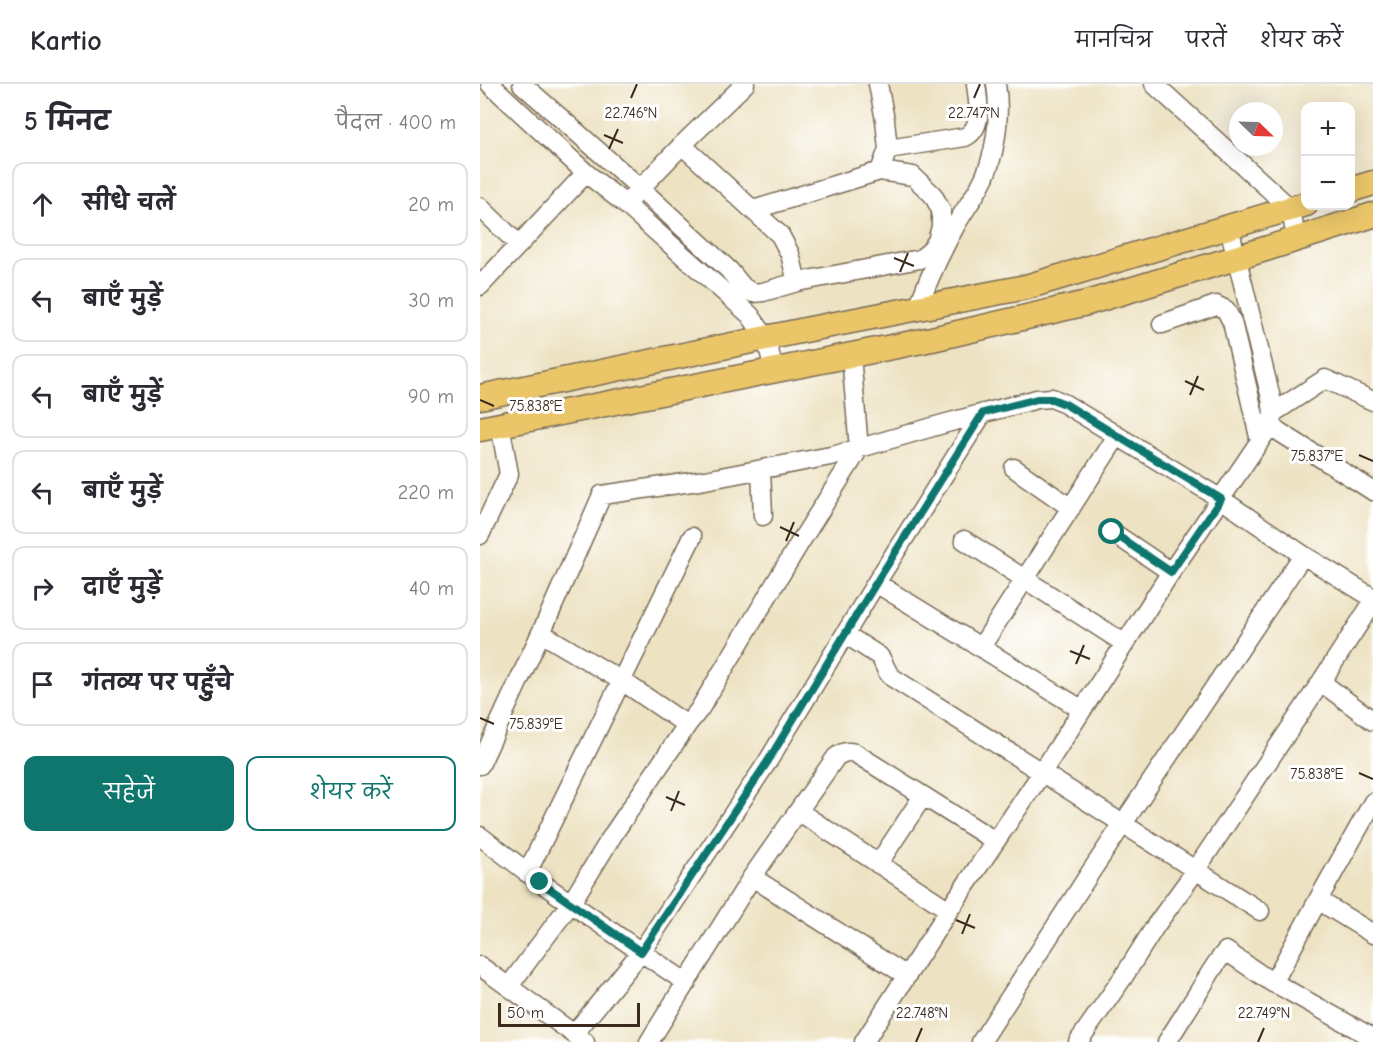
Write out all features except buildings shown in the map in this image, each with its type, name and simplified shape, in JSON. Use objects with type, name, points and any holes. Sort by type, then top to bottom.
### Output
[{"type":"main road","points":[[1355,188],[1373,183]]},
{"type":"main road","points":[[480,398],[766,338],[1026,287],[1298,207]]},
{"type":"main road","points":[[490,427],[932,339],[1087,303],[1373,215]]},
{"type":"street","points":[[490,84],[586,173],[625,204],[750,315],[766,338],[774,370]]},
{"type":"street","points":[[625,204],[745,84]]},
{"type":"street","points":[[878,84],[888,149],[880,171]]},
{"type":"street","points":[[888,149],[965,137],[972,133],[977,125],[976,84]]},
{"type":"street","points":[[918,308],[928,280],[957,222],[980,186],[992,158],[998,102],[996,84]]},
{"type":"street","points":[[1154,84],[1298,207],[1296,239]]},
{"type":"street","points":[[534,88],[729,270],[743,287],[753,293],[797,282],[920,259],[938,242],[941,227],[940,210],[933,195],[913,176],[880,171],[753,210]]},
{"type":"street","points":[[682,145],[780,235],[790,254],[797,282]]},
{"type":"street","points":[[480,286],[586,173]]},
{"type":"street","points":[[480,207],[519,244]]},
{"type":"street","points":[[1229,227],[1237,258],[1268,427]]},
{"type":"street","points":[[1162,324],[1216,305],[1226,310],[1268,427],[1371,484]]},
{"type":"street","points":[[510,986],[571,903],[614,833],[687,724],[699,710],[859,449],[851,355]]},
{"type":"street","points":[[864,1042],[1268,427],[1325,379],[1373,401]]},
{"type":"street","points":[[480,765],[602,495],[705,480],[836,455],[1037,399],[1052,399],[1065,404],[1221,499],[1373,600],[1196,870],[1156,925],[1078,1042]]},
{"type":"street","points":[[480,966],[580,1038],[641,952],[768,761],[983,413]]},
{"type":"street","points":[[482,524],[509,474],[490,427]]},
{"type":"street","points":[[981,647],[1118,436]]},
{"type":"street","points":[[1014,468],[1071,508]]},
{"type":"street","points":[[761,470],[763,516]]},
{"type":"street","points":[[1112,532],[1171,572]]},
{"type":"street","points":[[527,873],[693,537]]},
{"type":"street","points":[[964,540],[1124,643]]},
{"type":"street","points":[[981,1042],[1303,555]]},
{"type":"street","points":[[876,583],[1082,710]]},
{"type":"street","points":[[541,633],[622,681],[687,724]]},
{"type":"street","points":[[845,634],[879,656],[887,673],[893,678],[1260,911]]},
{"type":"street","points":[[1321,682],[1373,721]]},
{"type":"street","points":[[649,1042],[752,877],[836,757],[842,752],[855,753],[995,841]]},
{"type":"street","points":[[878,864],[923,796]]},
{"type":"street","points":[[1273,983],[1373,802]]},
{"type":"street","points":[[798,811],[949,910]]},
{"type":"street","points":[[480,836],[527,873],[687,983]]},
{"type":"street","points":[[752,877],[907,976]]},
{"type":"street","points":[[1318,900],[1373,934]]},
{"type":"street","points":[[1167,1042],[1209,972],[1226,951],[1273,983],[1370,1036]]},
{"type":"route","points":[[540,882],[641,952],[768,761],[983,413],[1037,399],[1052,399],[1065,404],[1221,499],[1171,572],[1112,532]]}]
